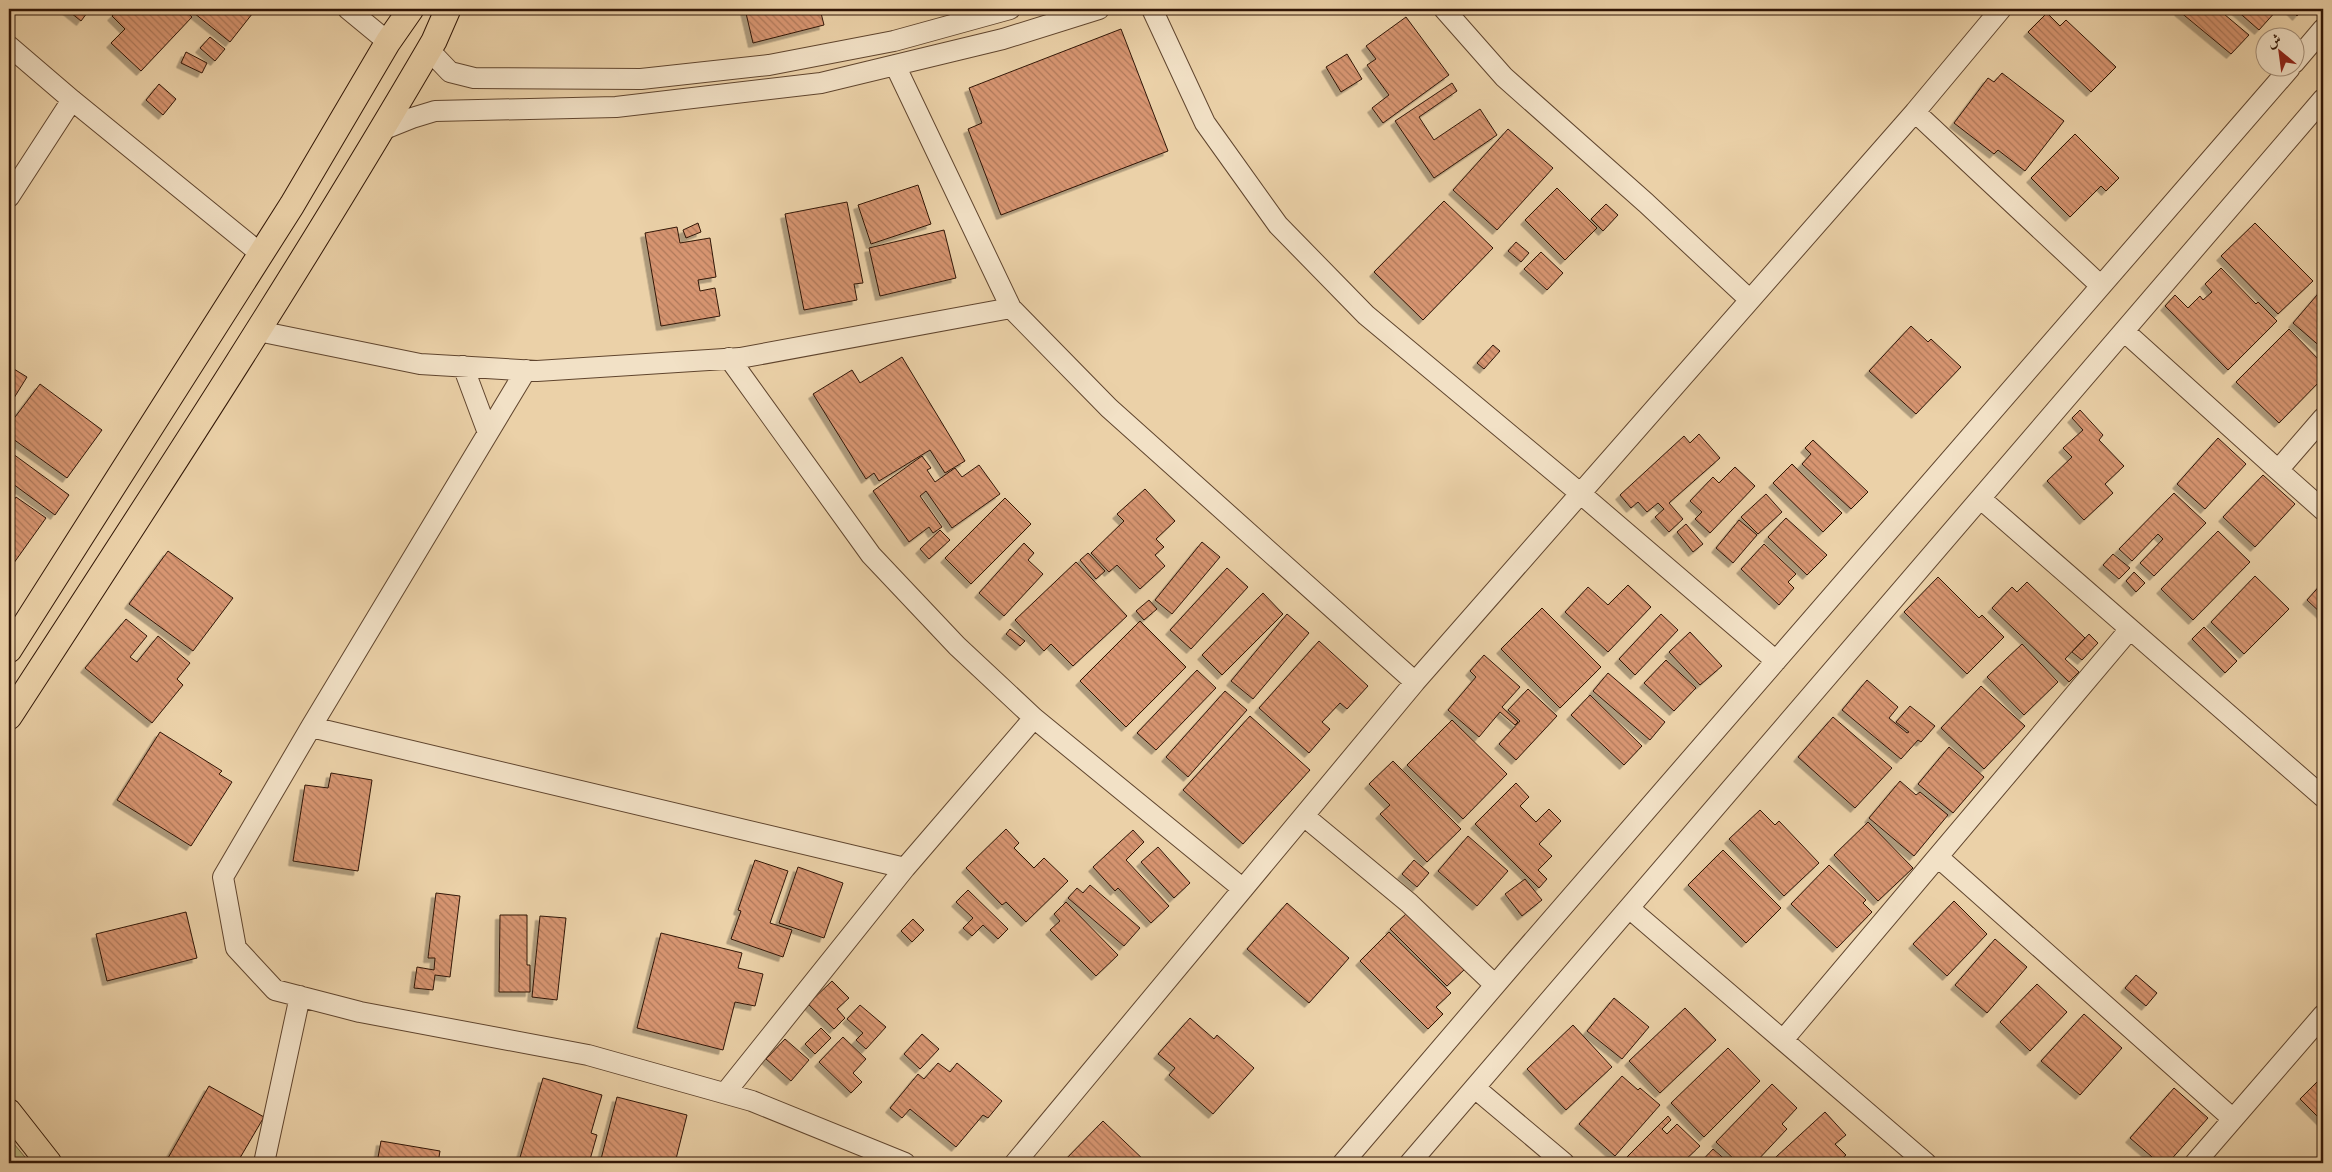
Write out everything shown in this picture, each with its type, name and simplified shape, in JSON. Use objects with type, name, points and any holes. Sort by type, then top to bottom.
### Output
[{"type":"main road","points":[[10,644],[261,254],[388,42],[411,9]]},
{"type":"main road","points":[[9,717],[258,331],[382,130],[429,50],[448,9]]},
{"type":"main road","points":[[9,1112],[49,1163]]},
{"type":"street","points":[[348,9],[388,42]]},
{"type":"street","points":[[429,50],[450,72],[474,78],[641,79],[770,65],[894,41],[1010,9]]},
{"type":"street","points":[[382,130],[436,111],[616,107],[821,83],[1003,39],[1099,9]]},
{"type":"street","points":[[1152,9],[1205,123],[1278,225],[1366,315],[1776,661]]},
{"type":"street","points":[[1444,9],[1504,77],[1646,203],[1750,300]]},
{"type":"street","points":[[1015,1163],[1415,682],[1915,112],[2001,9]]},
{"type":"street","points":[[2304,51],[2323,29]]},
{"type":"street","points":[[9,46],[72,100],[261,254]]},
{"type":"street","points":[[895,65],[1011,308],[1109,408],[1415,682]]},
{"type":"street","points":[[1343,1163],[2281,78]]},
{"type":"street","points":[[1410,1163],[2323,99]]},
{"type":"street","points":[[9,197],[72,100]]},
{"type":"street","points":[[1915,112],[2101,286]]},
{"type":"street","points":[[258,331],[420,364],[526,370],[729,358],[1011,308]]},
{"type":"street","points":[[2124,331],[2323,510]]},
{"type":"street","points":[[729,358],[871,555],[958,646],[1034,718],[1243,889]]},
{"type":"street","points":[[463,366],[488,432]]},
{"type":"street","points":[[526,370],[311,727],[224,877],[236,948],[276,990],[360,1012],[588,1055],[752,1101],[905,1163]]},
{"type":"street","points":[[2278,470],[2323,418]]},
{"type":"street","points":[[1981,499],[2323,797]]},
{"type":"street","points":[[1783,1040],[2130,629]]},
{"type":"street","points":[[725,1093],[905,868],[1034,718]]},
{"type":"street","points":[[311,727],[905,868]]},
{"type":"street","points":[[1304,816],[1408,903],[1495,985]]},
{"type":"street","points":[[1938,857],[2233,1119]]},
{"type":"street","points":[[1629,908],[1926,1163]]},
{"type":"street","points":[[264,1163],[300,996]]},
{"type":"street","points":[[2195,1163],[2323,1015]]},
{"type":"street","points":[[1475,1088],[1564,1163]]},
{"type":"green space","points":[[9,1138],[30,1163],[9,1163]]},
{"type":"building","points":[[66,9],[90,9],[81,21]]},
{"type":"building","points":[[119,9],[183,9],[192,17],[141,71],[111,43],[125,29],[112,16]]},
{"type":"building","points":[[197,9],[256,9],[230,42],[194,13]]},
{"type":"building","points":[[745,9],[820,9],[824,25],[753,43]]},
{"type":"building","points":[[2181,9],[2218,9],[2249,35],[2231,54],[2179,11]]},
{"type":"building","points":[[2235,9],[2277,10],[2261,28],[2257,28]]},
{"type":"building","points":[[2290,9],[2303,9],[2297,16]]},
{"type":"building","points":[[2047,13],[2060,26],[2066,20],[2116,67],[2091,92],[2028,32]]},
{"type":"building","points":[[1406,17],[1449,75],[1383,123],[1372,108],[1389,95],[1367,65],[1376,59],[1366,46]]},
{"type":"building","points":[[1121,29],[1168,151],[1001,215],[968,129],[982,123],[969,88]]},
{"type":"building","points":[[210,37],[225,49],[215,61],[200,48]]},
{"type":"building","points":[[186,52],[207,63],[202,73],[181,63]]},
{"type":"building","points":[[1347,54],[1362,79],[1341,92],[1326,67]]},
{"type":"building","points":[[2002,73],[2064,121],[2025,171],[1998,150],[1994,154],[1954,123],[1988,78],[1994,82]]},
{"type":"building","points":[[1452,83],[1457,91],[1419,117],[1434,140],[1480,109],[1497,135],[1434,178],[1395,121]]},
{"type":"building","points":[[159,84],[176,99],[163,115],[146,100]]},
{"type":"building","points":[[1508,129],[1553,168],[1497,230],[1453,190]]},
{"type":"building","points":[[2075,134],[2119,178],[2106,191],[2101,186],[2070,217],[2031,178]]},
{"type":"building","points":[[918,185],[931,224],[871,244],[858,205]]},
{"type":"building","points":[[1557,188],[1597,228],[1565,260],[1525,220]]},
{"type":"building","points":[[1444,201],[1493,248],[1423,320],[1374,272]]},
{"type":"building","points":[[847,202],[863,283],[854,284],[857,300],[804,310],[785,214]]},
{"type":"building","points":[[1606,204],[1618,215],[1603,231],[1591,219]]},
{"type":"building","points":[[698,223],[701,232],[686,238],[683,230]]},
{"type":"building","points":[[2255,223],[2313,281],[2278,314],[2221,256]]},
{"type":"building","points":[[677,227],[680,243],[710,238],[716,277],[698,280],[700,291],[715,288],[720,316],[661,326],[645,233]]},
{"type":"building","points":[[944,230],[956,278],[880,296],[869,248]]},
{"type":"building","points":[[1516,242],[1529,253],[1521,262],[1508,251]]},
{"type":"building","points":[[1541,252],[1563,273],[1547,290],[1524,269]]},
{"type":"building","points":[[2221,268],[2256,304],[2258,302],[2277,321],[2228,370],[2165,306],[2175,295],[2188,308],[2200,296],[2203,300],[2212,292],[2205,284]]},
{"type":"building","points":[[2323,288],[2323,349],[2293,323]]},
{"type":"building","points":[[1911,326],[1928,342],[1931,339],[1961,367],[1916,414],[1869,371]]},
{"type":"building","points":[[2289,329],[2323,364],[2323,378],[2279,423],[2236,382]]},
{"type":"building","points":[[1493,345],[1500,351],[1484,369],[1477,363]]},
{"type":"building","points":[[902,357],[965,461],[945,473],[930,450],[879,481],[874,473],[866,479],[813,394],[852,370],[860,383]]},
{"type":"building","points":[[9,366],[27,377],[9,406]]},
{"type":"building","points":[[40,384],[102,430],[67,478],[9,436],[9,425]]},
{"type":"building","points":[[2080,410],[2103,435],[2099,440],[2124,466],[2105,484],[2113,493],[2084,520],[2047,481],[2072,457],[2063,448],[2083,430],[2072,418]]},
{"type":"building","points":[[1699,434],[1720,458],[1669,503],[1683,519],[1669,532],[1655,517],[1664,509],[1658,503],[1647,512],[1638,502],[1631,508],[1620,495],[1684,436],[1690,443]]},
{"type":"building","points":[[2218,438],[2246,464],[2205,509],[2177,484]]},
{"type":"building","points":[[1813,440],[1868,492],[1851,509],[1802,464],[1811,454],[1805,448]]},
{"type":"building","points":[[9,451],[69,495],[55,515],[9,481]]},
{"type":"building","points":[[922,456],[931,468],[927,470],[935,482],[955,468],[962,477],[979,465],[1000,494],[952,528],[926,491],[920,496],[942,527],[933,533],[929,527],[909,542],[873,491]]},
{"type":"building","points":[[1792,464],[1842,513],[1823,532],[1773,483]]},
{"type":"building","points":[[1735,467],[1755,486],[1710,533],[1695,519],[1702,512],[1690,501],[1713,477],[1719,483]]},
{"type":"building","points":[[2263,475],[2295,504],[2255,547],[2223,517]]},
{"type":"building","points":[[1145,489],[1175,521],[1156,539],[1164,547],[1155,555],[1165,566],[1140,589],[1117,565],[1109,572],[1091,553],[1124,521],[1117,514]]},
{"type":"building","points":[[2174,493],[2206,523],[2154,576],[2140,563],[2163,539],[2158,534],[2132,561],[2119,549]]},
{"type":"building","points":[[1766,494],[1782,512],[1758,534],[1741,517]]},
{"type":"building","points":[[16,497],[46,518],[11,567],[9,566],[9,508]]},
{"type":"building","points":[[1005,498],[1031,524],[971,584],[945,558]]},
{"type":"building","points":[[1786,518],[1827,555],[1807,575],[1768,537]]},
{"type":"building","points":[[1739,520],[1757,535],[1733,563],[1716,548]]},
{"type":"building","points":[[1686,524],[1703,544],[1693,552],[1677,532]]},
{"type":"building","points":[[940,530],[950,540],[929,559],[920,549]]},
{"type":"building","points":[[2218,531],[2250,562],[2193,620],[2161,589]]},
{"type":"building","points":[[1202,542],[1220,557],[1172,614],[1155,600]]},
{"type":"building","points":[[1024,543],[1034,553],[1028,560],[1043,574],[1004,616],[979,593]]},
{"type":"building","points":[[1764,544],[1796,574],[1788,582],[1794,588],[1779,605],[1741,569]]},
{"type":"building","points":[[168,551],[233,598],[193,651],[129,604]]},
{"type":"building","points":[[1088,553],[1105,571],[1096,579],[1080,560]]},
{"type":"building","points":[[2113,554],[2130,568],[2119,579],[2103,565]]},
{"type":"building","points":[[1076,562],[1127,616],[1073,666],[1051,644],[1044,651],[1015,620]]},
{"type":"building","points":[[1227,568],[1248,587],[1191,649],[1170,630]]},
{"type":"building","points":[[2134,572],[2145,583],[2136,592],[2126,581]]},
{"type":"building","points":[[2255,576],[2289,609],[2244,654],[2211,622]]},
{"type":"building","points":[[1938,577],[1979,618],[1982,615],[2004,637],[1967,674],[1904,612]]},
{"type":"building","points":[[2027,582],[2085,638],[2065,659],[2079,672],[2069,682],[1992,608],[2012,587],[2017,592]]},
{"type":"building","points":[[2323,582],[2323,615],[2307,600]]},
{"type":"building","points":[[1628,585],[1651,607],[1608,652],[1565,612],[1588,587],[1608,605]]},
{"type":"building","points":[[1263,593],[1283,614],[1222,675],[1202,655]]},
{"type":"building","points":[[1149,600],[1157,609],[1144,620],[1136,611]]},
{"type":"building","points":[[1542,608],[1601,667],[1560,708],[1501,649]]},
{"type":"building","points":[[1287,614],[1309,633],[1253,699],[1231,681]]},
{"type":"building","points":[[1661,614],[1678,630],[1635,675],[1619,659]]},
{"type":"building","points":[[126,619],[147,636],[130,657],[137,662],[158,636],[190,663],[177,679],[183,685],[152,723],[85,668]]},
{"type":"building","points":[[1140,621],[1186,667],[1126,727],[1080,681]]},
{"type":"building","points":[[2204,627],[2237,661],[2225,673],[2192,639]]},
{"type":"building","points":[[1010,629],[1025,641],[1020,646],[1006,634]]},
{"type":"building","points":[[1690,632],[1722,666],[1700,685],[1669,652]]},
{"type":"building","points":[[2089,634],[2098,643],[2082,660],[2072,652]]},
{"type":"building","points":[[1319,641],[1368,686],[1347,709],[1340,703],[1322,722],[1330,729],[1309,753],[1259,708]]},
{"type":"building","points":[[2022,644],[2058,682],[2024,715],[1987,677]]},
{"type":"building","points":[[1484,655],[1520,687],[1502,707],[1518,722],[1515,725],[1500,712],[1479,737],[1448,710],[1476,677],[1470,671]]},
{"type":"building","points":[[1666,660],[1696,688],[1674,711],[1644,683]]},
{"type":"building","points":[[1197,670],[1216,688],[1156,750],[1137,733]]},
{"type":"building","points":[[1608,673],[1665,722],[1650,740],[1593,691]]},
{"type":"building","points":[[1867,680],[1898,707],[1889,718],[1907,733],[1909,732],[1896,722],[1910,706],[1935,726],[1921,742],[1918,740],[1901,759],[1842,710]]},
{"type":"building","points":[[1981,686],[2025,726],[1984,769],[1941,728]]},
{"type":"building","points":[[1528,689],[1557,716],[1516,760],[1499,744],[1520,721],[1508,710]]},
{"type":"building","points":[[1225,691],[1247,710],[1188,777],[1166,757]]},
{"type":"building","points":[[1590,695],[1642,746],[1624,765],[1571,715]]},
{"type":"building","points":[[1250,716],[1310,770],[1243,844],[1183,790]]},
{"type":"building","points":[[1833,717],[1892,768],[1855,808],[1798,757]]},
{"type":"building","points":[[1452,720],[1507,774],[1463,819],[1407,765]]},
{"type":"building","points":[[160,732],[222,771],[219,774],[232,782],[191,846],[117,800]]},
{"type":"building","points":[[1949,747],[1984,777],[1953,813],[1918,784]]},
{"type":"building","points":[[1393,761],[1461,829],[1427,862],[1380,814],[1390,805],[1369,784]]},
{"type":"building","points":[[331,773],[372,780],[358,871],[293,861],[305,785],[328,788]]},
{"type":"building","points":[[1900,781],[1916,795],[1920,792],[1948,815],[1914,856],[1869,818]]},
{"type":"building","points":[[1516,783],[1529,797],[1520,806],[1536,822],[1549,809],[1561,821],[1539,844],[1552,856],[1538,870],[1547,879],[1539,888],[1475,824]]},
{"type":"building","points":[[1760,810],[1775,825],[1779,821],[1819,863],[1784,896],[1729,839]]},
{"type":"building","points":[[1868,822],[1913,868],[1878,901],[1834,855]]},
{"type":"building","points":[[1006,829],[1019,843],[1014,848],[1034,868],[1044,858],[1068,881],[1026,922],[1006,902],[1002,905],[966,868]]},
{"type":"building","points":[[1133,830],[1144,842],[1126,860],[1169,906],[1151,923],[1118,888],[1115,891],[1093,867]]},
{"type":"building","points":[[1468,836],[1508,871],[1477,906],[1438,871]]},
{"type":"building","points":[[1158,847],[1190,883],[1174,898],[1141,862]]},
{"type":"building","points":[[1723,850],[1781,908],[1746,943],[1688,885]]},
{"type":"building","points":[[755,860],[788,871],[770,923],[792,930],[783,957],[731,939],[741,911],[738,910]]},
{"type":"building","points":[[1414,860],[1429,873],[1417,887],[1402,874]]},
{"type":"building","points":[[1829,865],[1866,900],[1863,903],[1872,912],[1837,948],[1791,904]]},
{"type":"building","points":[[798,867],[843,883],[824,938],[779,923]]},
{"type":"building","points":[[1525,879],[1542,900],[1522,916],[1505,894]]},
{"type":"building","points":[[1090,885],[1140,928],[1124,946],[1068,898],[1077,888],[1083,893]]},
{"type":"building","points":[[968,890],[1008,929],[998,939],[983,925],[972,936],[963,928],[973,918],[956,902]]},
{"type":"building","points":[[436,893],[460,896],[450,977],[435,975],[433,990],[414,988],[417,967],[434,970],[435,958],[428,958]]},
{"type":"building","points":[[1954,901],[1987,934],[1947,976],[1913,944]]},
{"type":"building","points":[[1066,902],[1118,955],[1096,976],[1050,930],[1060,921],[1054,914]]},
{"type":"building","points":[[1287,903],[1349,958],[1309,1003],[1247,949]]},
{"type":"building","points":[[186,912],[197,958],[107,981],[96,934]]},
{"type":"building","points":[[1408,912],[1465,969],[1447,986],[1390,929]]},
{"type":"building","points":[[500,915],[527,915],[527,965],[530,965],[530,992],[499,992]]},
{"type":"building","points":[[540,916],[566,918],[557,1000],[532,997]]},
{"type":"building","points":[[913,919],[924,930],[912,942],[901,931]]},
{"type":"building","points":[[1389,932],[1451,993],[1436,1007],[1443,1014],[1428,1029],[1360,961]]},
{"type":"building","points":[[661,933],[742,953],[738,968],[763,974],[755,1006],[735,1002],[723,1050],[637,1028]]},
{"type":"building","points":[[1995,939],[2027,967],[1987,1013],[1955,985]]},
{"type":"building","points":[[2136,975],[2157,993],[2146,1006],[2125,988]]},
{"type":"building","points":[[832,981],[849,998],[837,1009],[845,1018],[834,1029],[808,1004]]},
{"type":"building","points":[[2037,984],[2067,1012],[2030,1051],[2000,1022]]},
{"type":"building","points":[[1614,998],[1649,1027],[1622,1059],[1587,1031]]},
{"type":"building","points":[[860,1005],[886,1027],[866,1049],[856,1040],[863,1033],[847,1019]]},
{"type":"building","points":[[1685,1008],[1716,1040],[1660,1093],[1629,1061]]},
{"type":"building","points":[[2084,1014],[2122,1048],[2080,1095],[2041,1061]]},
{"type":"building","points":[[1190,1018],[1214,1039],[1217,1035],[1254,1068],[1213,1114],[1169,1075],[1175,1068],[1158,1054]]},
{"type":"building","points":[[1573,1025],[1612,1067],[1566,1110],[1527,1069]]},
{"type":"building","points":[[821,1028],[831,1038],[815,1054],[805,1044]]},
{"type":"building","points":[[922,1034],[939,1049],[920,1069],[904,1054]]},
{"type":"building","points":[[843,1037],[866,1059],[853,1073],[862,1082],[851,1093],[819,1062]]},
{"type":"building","points":[[785,1039],[809,1060],[791,1081],[766,1059]]},
{"type":"building","points":[[1728,1048],[1760,1081],[1704,1137],[1671,1103]]},
{"type":"building","points":[[938,1063],[950,1072],[957,1063],[1002,1101],[988,1118],[983,1115],[956,1147],[910,1109],[902,1118],[890,1108],[918,1074],[924,1079]]},
{"type":"building","points":[[1622,1076],[1660,1105],[1615,1156],[1579,1124]]},
{"type":"building","points":[[2323,1076],[2323,1122],[2300,1099]]},
{"type":"building","points":[[543,1078],[602,1095],[591,1133],[597,1135],[589,1163],[527,1163],[519,1161]]},
{"type":"building","points":[[1772,1084],[1797,1108],[1782,1124],[1787,1129],[1755,1163],[1738,1163],[1716,1142]]},
{"type":"building","points":[[209,1086],[264,1117],[237,1163],[178,1163],[168,1158]]},
{"type":"building","points":[[2174,1088],[2208,1118],[2168,1163],[2159,1163],[2130,1138]]},
{"type":"building","points":[[617,1097],[687,1115],[675,1163],[600,1163]]},
{"type":"building","points":[[1825,1112],[1846,1135],[1835,1144],[1846,1155],[1837,1163],[1783,1163],[1776,1157]]},
{"type":"building","points":[[1668,1116],[1671,1120],[1662,1129],[1667,1134],[1677,1124],[1700,1146],[1682,1163],[1629,1163],[1625,1159]]},
{"type":"building","points":[[1103,1121],[1147,1163],[1062,1163]]},
{"type":"building","points":[[381,1141],[440,1151],[438,1163],[377,1163]]},
{"type":"building","points":[[1713,1149],[1729,1163],[1700,1163]]}]
